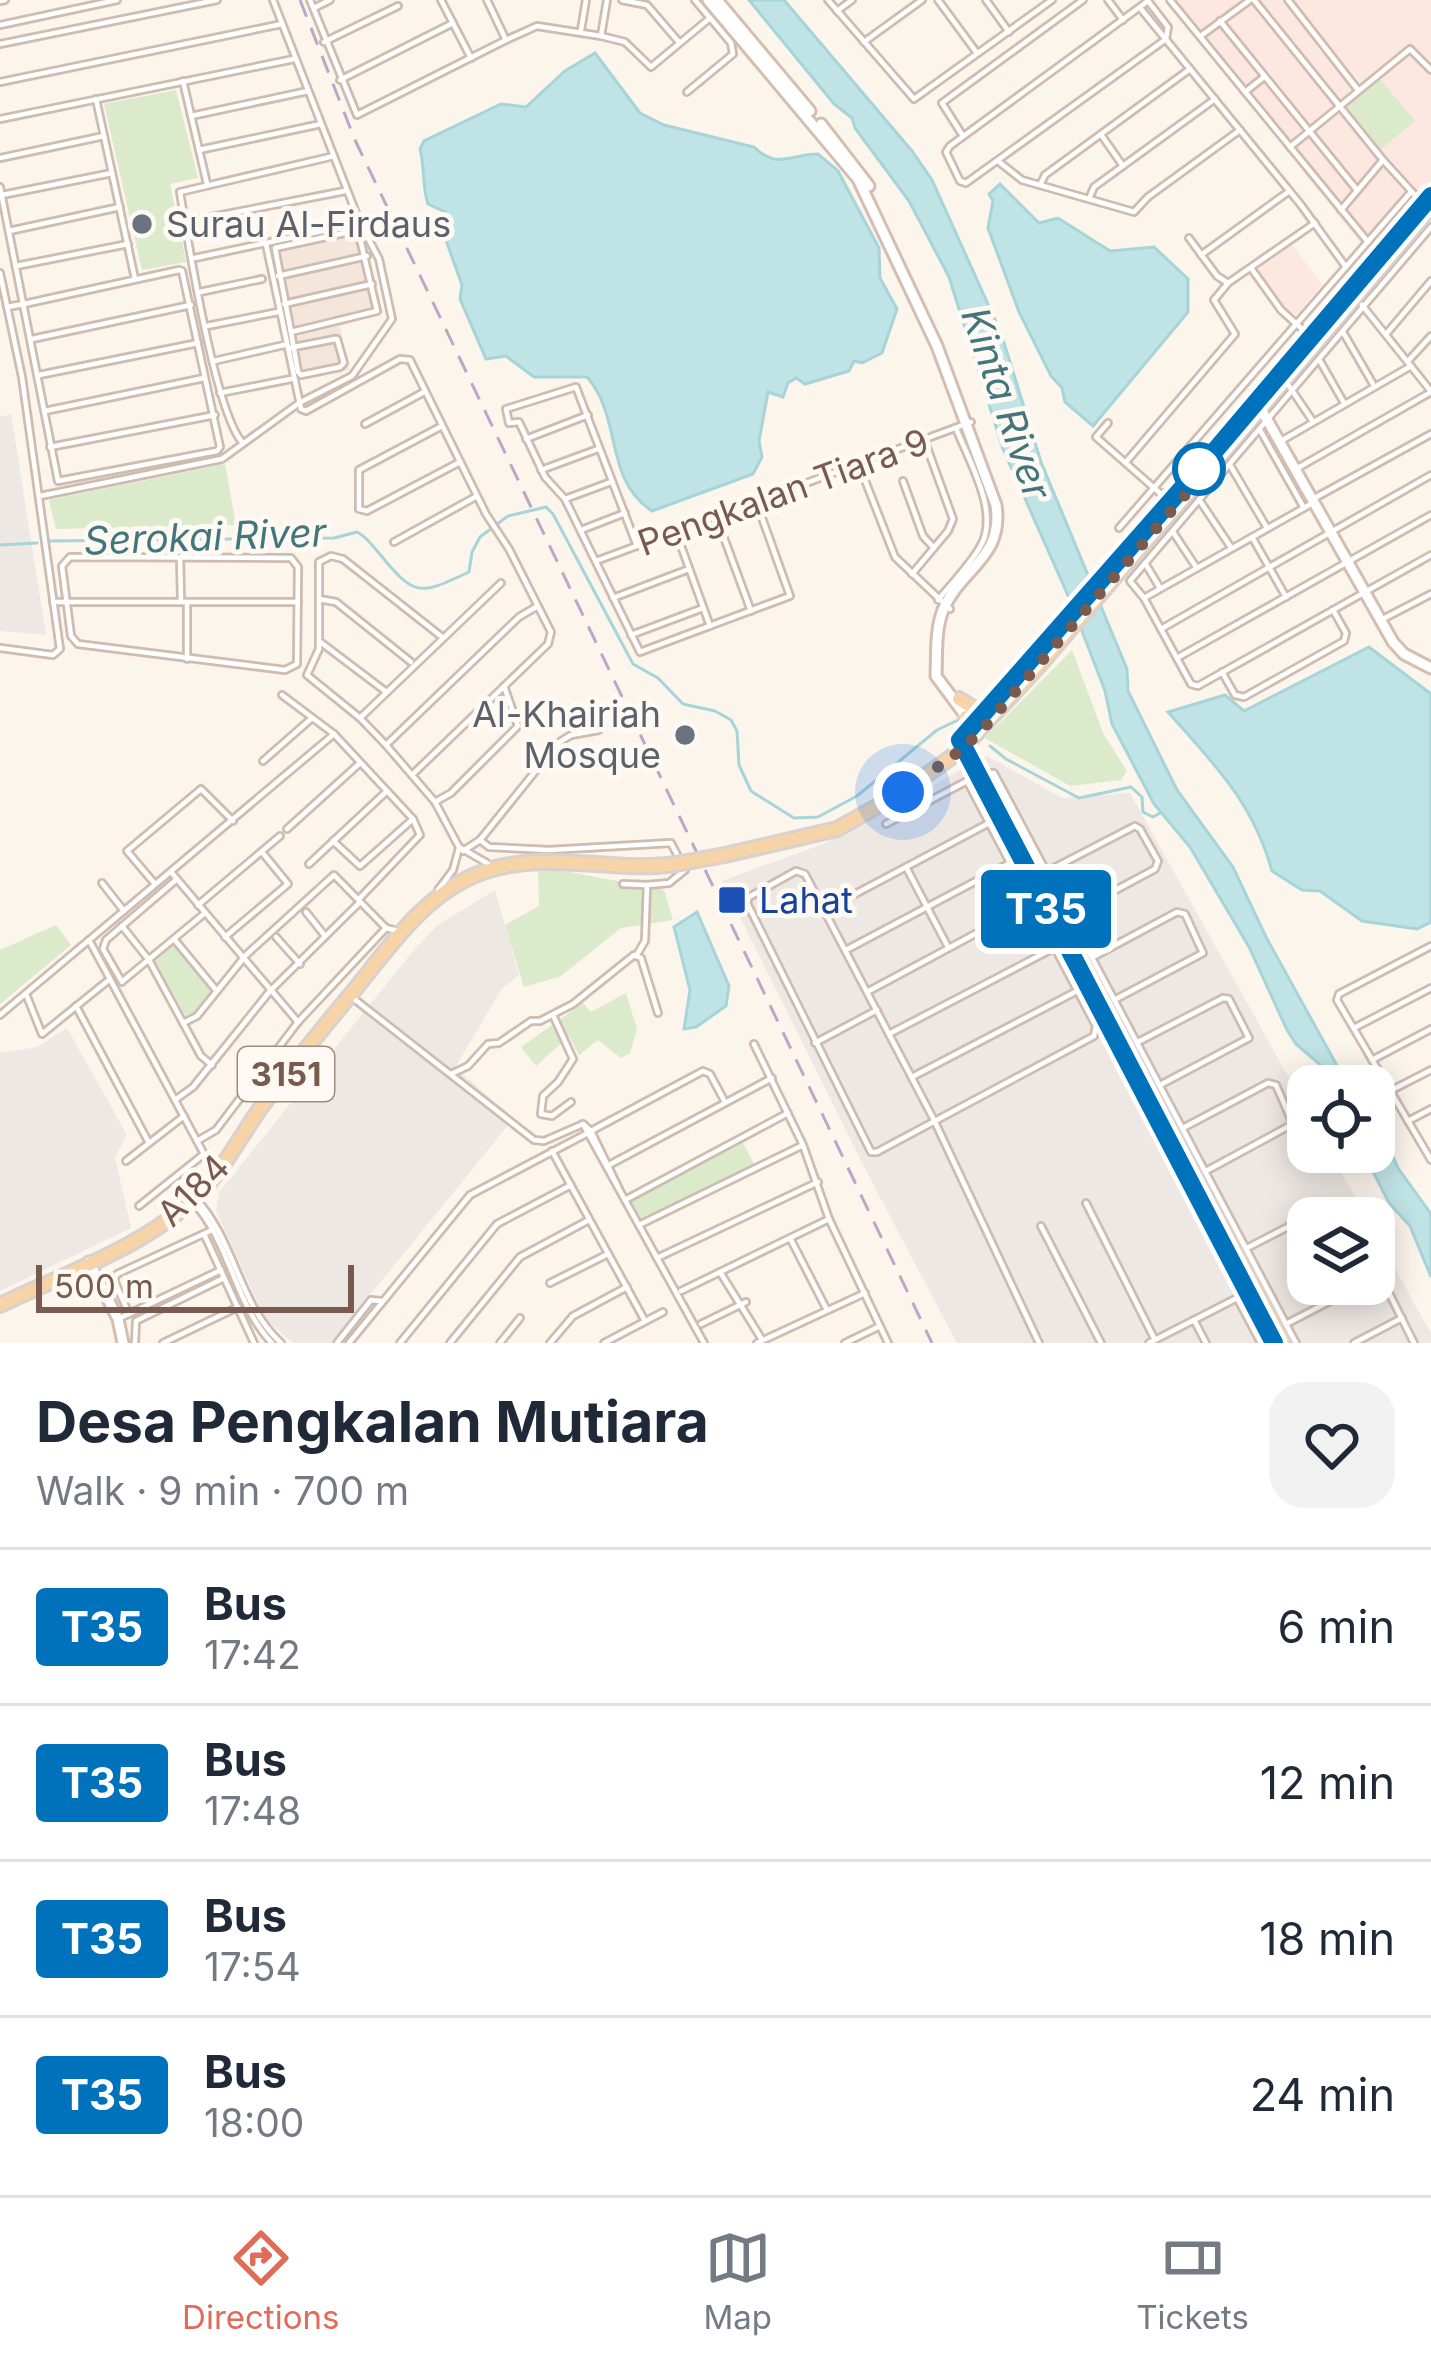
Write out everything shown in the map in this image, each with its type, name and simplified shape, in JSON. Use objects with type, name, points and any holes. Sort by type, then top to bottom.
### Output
[{"type":"main road","name":"3151","points":[[1005,697],[1228,436],[1339,327],[1429,203]]},
{"type":"main road","name":"3151","points":[[1286,383],[1312,338],[1429,203]]},
{"type":"main road","points":[[1312,338],[1339,327]]},
{"type":"main road","points":[[1263,420],[1262,400],[1286,383]]},
{"type":"main road","points":[[1228,436],[1253,411],[1263,420]]},
{"type":"main road","name":"3151","points":[[1109,576],[1263,420]]},
{"type":"main road","name":"3151","points":[[489,866],[550,860],[633,867],[676,864],[827,833],[971,747],[1022,672],[1062,633]]},
{"type":"main road","points":[[954,696],[978,711],[1005,697]]},
{"type":"main road","name":"3151","points":[[882,804],[971,747]]},
{"type":"main road","points":[[943,764],[960,759],[971,747],[1040,899],[1149,1075],[1284,1343]]},
{"type":"main road","name":"A184","points":[[0,1304],[153,1231],[193,1199],[401,933],[429,903],[489,866]]},
{"type":"main road","points":[[1129,1047],[1274,1343]]},
{"type":"street","points":[[0,25],[117,0]]},
{"type":"street","points":[[0,44],[217,0]]},
{"type":"street","points":[[40,496],[222,459],[299,403],[352,376],[392,320],[379,259],[360,223],[273,0]]},
{"type":"street","points":[[310,0],[339,80],[360,115],[537,26],[625,42],[651,67],[708,16]]},
{"type":"street","points":[[313,9],[330,0]]},
{"type":"street","points":[[441,0],[471,58]]},
{"type":"street","points":[[500,0],[488,3],[506,40]]},
{"type":"street","points":[[581,33],[586,0]]},
{"type":"street","points":[[601,36],[608,0]]},
{"type":"street","points":[[622,0],[647,5],[680,43]]},
{"type":"street","points":[[687,92],[733,54],[732,45],[695,0]]},
{"type":"street","points":[[708,0],[859,179],[937,346],[964,425],[1003,508],[997,549],[944,605]]},
{"type":"street","points":[[717,0],[863,174],[942,342],[988,524],[980,549],[944,605],[938,625],[936,676],[954,696],[988,823],[1010,863],[1040,899],[1054,948],[1096,1026],[1094,1036],[934,1120],[877,1152],[867,1148],[747,899],[800,870],[934,1120],[1039,1343]]},
{"type":"street","points":[[828,0],[910,98],[918,98],[1052,0]]},
{"type":"street","points":[[837,11],[852,0]]},
{"type":"street","points":[[864,42],[922,0]]},
{"type":"street","points":[[938,0],[977,55]]},
{"type":"street","points":[[986,0],[1009,32]]},
{"type":"street","points":[[1033,0],[1040,9]]},
{"type":"street","points":[[963,136],[942,104],[1083,0]]},
{"type":"street","points":[[1108,0],[1124,20]]},
{"type":"street","points":[[1148,0],[1168,27],[1166,39],[998,161],[966,183],[960,181],[946,152],[950,146],[1124,20],[1148,0]]},
{"type":"street","points":[[1170,0],[1368,242]]},
{"type":"street","points":[[1288,0],[1359,90]]},
{"type":"street","points":[[1200,37],[1256,1],[1382,160],[1411,192],[1429,203]]},
{"type":"street","points":[[324,42],[398,6]]},
{"type":"street","points":[[1140,8],[1346,267]]},
{"type":"street","points":[[1220,21],[1357,190]]},
{"type":"street","points":[[339,80],[453,23]]},
{"type":"street","points":[[0,82],[282,24]]},
{"type":"street","points":[[1290,147],[1413,48],[1431,70]]},
{"type":"street","points":[[0,119],[296,59]]},
{"type":"street","points":[[1040,185],[1046,175],[1190,69]]},
{"type":"street","points":[[1245,92],[1265,76]]},
{"type":"street","points":[[183,81],[207,184]]},
{"type":"street","points":[[191,116],[308,91]]},
{"type":"street","points":[[96,99],[135,279]]},
{"type":"street","points":[[1089,199],[1094,187],[1215,99]]},
{"type":"street","points":[[199,150],[321,124]]},
{"type":"street","points":[[998,161],[1022,180],[1139,210],[1148,197],[1240,130]]},
{"type":"street","points":[[1101,134],[1124,166]]},
{"type":"street","points":[[0,158],[104,136]]},
{"type":"street","points":[[242,442],[231,428],[220,393],[180,192],[334,156]]},
{"type":"street","points":[[1341,210],[1382,160]]},
{"type":"street","points":[[2,195],[112,173]]},
{"type":"street","points":[[0,187],[16,266],[24,304],[32,339],[39,375],[56,478],[62,483],[217,451],[221,443],[185,273],[179,270],[135,279],[24,304],[7,308]]},
{"type":"street","points":[[185,223],[347,190]]},
{"type":"street","points":[[1201,255],[1288,191]]},
{"type":"street","points":[[1119,528],[1159,491],[1411,192]]},
{"type":"street","points":[[9,231],[120,207]]},
{"type":"street","points":[[193,259],[360,223]]},
{"type":"street","points":[[1126,462],[1235,334],[1214,302],[1228,283],[1315,224]]},
{"type":"street","points":[[1296,469],[1431,392],[1358,302],[1431,227]]},
{"type":"street","points":[[290,332],[375,313],[378,307],[358,230],[274,250],[280,312],[303,412],[406,358],[551,639],[413,774]]},
{"type":"street","points":[[1189,238],[1217,276],[1228,283]]},
{"type":"street","points":[[16,266],[128,244]]},
{"type":"street","points":[[214,361],[289,347],[337,339],[344,363],[340,368],[301,374],[289,347],[284,304],[266,244]]},
{"type":"street","points":[[276,276],[367,256]]},
{"type":"street","points":[[1251,268],[1281,310],[1312,338]]},
{"type":"street","points":[[0,273],[40,496],[60,649],[53,655],[0,648]]},
{"type":"street","points":[[200,292],[262,280]]},
{"type":"street","points":[[1387,333],[1431,281]]},
{"type":"street","points":[[284,304],[373,284]]},
{"type":"street","points":[[32,339],[191,305]]},
{"type":"street","points":[[207,326],[280,312]]},
{"type":"street","points":[[1339,327],[1321,361],[1286,383],[1230,465],[1130,577],[1191,684],[1198,686],[1431,555]]},
{"type":"street","points":[[1339,327],[1375,386]]},
{"type":"street","points":[[1280,441],[1410,363],[1431,336]]},
{"type":"street","points":[[39,375],[199,342]]},
{"type":"street","points":[[1321,361],[1344,404]]},
{"type":"street","points":[[45,411],[206,378]]},
{"type":"street","points":[[220,393],[294,379]]},
{"type":"street","points":[[1286,383],[1313,422]]},
{"type":"street","points":[[637,546],[578,390],[570,386],[506,409],[509,423],[519,422],[542,470],[566,499],[641,652],[790,596],[756,501]]},
{"type":"street","points":[[365,424],[425,391]]},
{"type":"street","points":[[50,447],[215,415]]},
{"type":"street","points":[[526,439],[588,416]]},
{"type":"street","points":[[1263,420],[1296,469],[1310,503]]},
{"type":"street","points":[[1263,420],[1381,620],[1402,651],[1431,668]]},
{"type":"street","points":[[1108,423],[1096,436],[1159,491],[1161,504],[1147,527]]},
{"type":"street","name":"Pengkalan Tiara 9","points":[[596,561],[964,425]]},
{"type":"street","points":[[442,426],[359,470],[358,506],[362,512],[460,462]]},
{"type":"street","points":[[1144,598],[1431,434]]},
{"type":"street","points":[[912,574],[953,519],[924,439]]},
{"type":"street","points":[[542,470],[600,448]]},
{"type":"street","points":[[1159,491],[1176,490],[1207,460]]},
{"type":"street","points":[[859,463],[895,557],[944,605]]},
{"type":"street","points":[[1230,465],[1267,528]]},
{"type":"street","points":[[1161,629],[1431,475]]},
{"type":"street","points":[[566,499],[613,481]]},
{"type":"street","points":[[903,481],[923,536],[934,548]]},
{"type":"street","points":[[394,542],[477,496]]},
{"type":"street","points":[[1200,501],[1232,548]]},
{"type":"street","points":[[581,530],[625,513]]},
{"type":"street","points":[[1177,658],[1431,514]]},
{"type":"street","points":[[716,516],[751,611]]},
{"type":"street","points":[[676,532],[710,626]]},
{"type":"street","points":[[1172,532],[1196,568]]},
{"type":"street","points":[[1252,537],[1286,597]]},
{"type":"street","points":[[70,557],[180,558],[285,557],[297,563],[297,664],[285,670],[187,658],[79,644],[71,636],[62,566],[70,557]]},
{"type":"street","points":[[180,558],[187,658]]},
{"type":"street","points":[[442,637],[343,560],[324,558],[318,566],[318,655],[307,675],[386,745],[436,802],[461,849],[489,866]]},
{"type":"street","points":[[1145,563],[1160,588]]},
{"type":"street","points":[[613,598],[689,569]]},
{"type":"street","points":[[360,718],[501,583]]},
{"type":"street","points":[[1381,620],[1431,594]]},
{"type":"street","points":[[319,599],[336,602],[413,664]]},
{"type":"street","points":[[53,602],[298,602]]},
{"type":"street","points":[[386,745],[519,617],[538,606]]},
{"type":"street","points":[[631,635],[704,608]]},
{"type":"street","points":[[1222,672],[1237,697],[1264,686],[1344,641],[1346,633],[1333,610]]},
{"type":"street","points":[[319,641],[385,691]]},
{"type":"street","points":[[436,802],[516,728],[518,721],[504,686]]},
{"type":"street","points":[[175,1100],[212,1065],[270,991],[420,836],[413,819],[334,734],[282,695]]},
{"type":"street","points":[[263,761],[312,718]]},
{"type":"street","points":[[431,899],[454,870],[461,849],[480,840],[558,743],[571,735],[599,730]]},
{"type":"street","points":[[0,1015],[334,734]]},
{"type":"street","points":[[886,824],[971,747]]},
{"type":"street","points":[[971,747],[994,773],[1071,914],[1115,1000],[1129,1047],[1229,999],[1250,1038],[1160,1085]]},
{"type":"street","points":[[287,829],[360,763]]},
{"type":"street","points":[[155,885],[127,851],[202,789],[232,821]]},
{"type":"street","points":[[309,864],[387,791]]},
{"type":"street","points":[[333,842],[360,866],[413,819]]},
{"type":"street","points":[[825,910],[988,823]]},
{"type":"street","points":[[1048,871],[1132,827],[1140,829],[1158,861],[1157,868],[1071,914]]},
{"type":"street","points":[[198,905],[280,836]]},
{"type":"street","points":[[480,840],[489,866]]},
{"type":"street","points":[[485,847],[549,850],[671,843],[685,870],[670,884],[623,884]]},
{"type":"street","points":[[224,937],[288,884],[262,852]]},
{"type":"street","points":[[845,950],[1010,863]]},
{"type":"street","points":[[906,867],[948,948]]},
{"type":"street","points":[[171,872],[298,1022]]},
{"type":"street","points":[[183,1023],[197,1016],[243,960],[334,875],[386,928],[401,933]]},
{"type":"street","points":[[122,982],[103,944],[177,879]]},
{"type":"street","points":[[102,884],[124,911]]},
{"type":"street","points":[[449,1074],[468,1066],[488,1044],[500,1043],[531,1021],[553,1015],[637,956],[645,941],[647,885]]},
{"type":"street","points":[[867,992],[1040,899]]},
{"type":"street","points":[[306,912],[326,936]]},
{"type":"street","points":[[1093,957],[1177,912],[1185,914],[1203,952],[1115,1000]]},
{"type":"street","points":[[115,988],[205,913]]},
{"type":"street","points":[[122,926],[149,960],[201,1056],[212,1065]]},
{"type":"street","points":[[197,1141],[215,1130],[298,1022],[386,928]]},
{"type":"street","points":[[276,937],[300,964]]},
{"type":"street","points":[[174,939],[218,992]]},
{"type":"street","points":[[89,940],[204,1154],[223,1166]]},
{"type":"street","points":[[1375,1065],[1337,1000],[1339,994],[1431,946]]},
{"type":"street","points":[[890,1034],[1054,948]]},
{"type":"street","points":[[637,956],[651,983],[658,1013]]},
{"type":"street","points":[[26,994],[38,1032],[45,1033],[110,979]]},
{"type":"street","points":[[1354,1028],[1431,988]]},
{"type":"street","points":[[912,1077],[1077,991]]},
{"type":"street","points":[[350,996],[534,1140],[544,1141],[584,1124],[619,1190]]},
{"type":"street","points":[[76,1006],[149,1143]]},
{"type":"street","points":[[815,1043],[877,1010]]},
{"type":"street","points":[[553,1015],[573,1058],[543,1096],[541,1114],[552,1116],[571,1102]]},
{"type":"street","points":[[1372,1060],[1431,1029]]},
{"type":"street","points":[[754,1044],[803,1145],[829,1219],[887,1343]]},
{"type":"street","points":[[1395,1088],[1431,1070]]},
{"type":"street","points":[[349,1343],[470,1196],[701,1071],[710,1074],[725,1102]]},
{"type":"street","points":[[1149,1075],[1160,1085],[1296,1343]]},
{"type":"street","points":[[609,1165],[772,1078]]},
{"type":"street","points":[[1183,1128],[1268,1083],[1276,1084],[1293,1124],[1206,1171]]},
{"type":"street","points":[[1395,1099],[1430,1155]]},
{"type":"street","points":[[1408,1121],[1431,1109]]},
{"type":"street","points":[[625,1199],[788,1113]]},
{"type":"street","points":[[126,1161],[184,1115]]},
{"type":"street","points":[[589,1132],[704,1343]]},
{"type":"street","points":[[639,1225],[803,1145]]},
{"type":"street","points":[[552,1151],[644,1321]]},
{"type":"street","points":[[139,1206],[204,1154]]},
{"type":"street","points":[[657,1258],[818,1182]]},
{"type":"street","points":[[400,1343],[497,1224],[571,1185]]},
{"type":"street","points":[[193,1199],[215,1229],[261,1319],[281,1343]]},
{"type":"street","points":[[1085,1203],[1152,1342],[1237,1298],[1261,1343]]},
{"type":"street","points":[[682,1291],[829,1219]]},
{"type":"street","points":[[450,1343],[520,1256],[589,1220]]},
{"type":"street","points":[[1041,1226],[1101,1343]]},
{"type":"street","points":[[1247,1248],[1287,1228]]},
{"type":"street","points":[[123,1343],[124,1316],[114,1277],[215,1229]]},
{"type":"street","points":[[215,1229],[255,1323],[272,1343]]},
{"type":"street","points":[[204,1234],[253,1340],[241,1343]]},
{"type":"street","points":[[790,1238],[827,1310]]},
{"type":"street","points":[[550,1283],[608,1254]]},
{"type":"street","points":[[88,1262],[124,1316]]},
{"type":"street","points":[[124,1316],[220,1270]]},
{"type":"street","points":[[720,1272],[743,1303],[760,1342],[865,1293]]},
{"type":"street","points":[[135,1343],[136,1321],[224,1278]]},
{"type":"street","points":[[550,1343],[573,1316],[627,1287]]},
{"type":"street","points":[[337,1343],[371,1300],[383,1302]]},
{"type":"street","points":[[701,1324],[743,1303]]},
{"type":"street","points":[[1286,1324],[1323,1305]]},
{"type":"street","points":[[1394,1305],[1414,1343]]},
{"type":"street","points":[[164,1343],[238,1307]]},
{"type":"street","points":[[604,1343],[663,1312]]},
{"type":"street","points":[[500,1343],[520,1318]]},
{"type":"street","points":[[1354,1343],[1402,1318]]},
{"type":"street","points":[[1194,1320],[1206,1343]]},
{"type":"street","points":[[845,1343],[880,1326]]},
{"type":"shaded area","points":[[1165,0],[1431,0],[1431,183],[1371,256]]},
{"type":"shaded area","points":[[360,227],[383,313],[340,326],[349,370],[297,379],[271,245]]},
{"type":"shaded area","points":[[1291,243],[1322,285],[1297,314],[1287,311],[1259,272],[1260,266]]},
{"type":"shaded area","points":[[11,414],[46,635],[0,631],[0,417]]},
{"type":"shaded area","points":[[987,756],[1062,798],[1130,793],[1287,1074],[1287,1173],[1342,1173],[1355,1197],[1287,1197],[1287,1305],[1395,1305],[1395,1269],[1431,1333],[1431,1343],[957,1343],[722,881],[823,844]]},
{"type":"shaded area","points":[[495,890],[519,975],[501,990],[455,1068],[514,1118],[331,1343],[293,1343],[265,1319],[216,1211],[220,1191],[413,951],[438,925]]},
{"type":"shaded area","points":[[67,1028],[127,1135],[115,1157],[131,1228],[0,1291],[0,1053],[37,1047]]},
{"type":"green space","points":[[1380,79],[1415,121],[1381,149],[1347,107]]},
{"type":"green space","points":[[176,90],[198,178],[170,184],[186,262],[142,270],[104,104]]},
{"type":"green space","points":[[225,464],[236,525],[56,529],[49,500]]},
{"type":"green space","points":[[1072,650],[1103,733],[1127,771],[1121,780],[1070,786],[985,738]]},
{"type":"green space","points":[[538,866],[664,890],[673,920],[621,928],[561,976],[524,987],[505,925],[539,906]]},
{"type":"green space","points":[[56,925],[71,945],[0,1004],[0,950]]},
{"type":"green space","points":[[174,944],[212,990],[194,1012],[185,1015],[155,961]]},
{"type":"green space","points":[[626,993],[637,1029],[630,1053],[621,1058],[598,1040],[579,1055],[569,1036],[536,1066],[521,1047],[583,1003],[591,1012]]},
{"type":"green space","points":[[743,1143],[754,1164],[640,1220],[631,1202]]},
{"type":"water","name":"Kinta River","points":[[749,0],[784,0],[932,180],[1001,333],[1041,462],[1127,669],[1128,691],[1177,790],[1233,867],[1337,1065],[1320,1065],[1296,1044],[1249,947],[1190,847],[1154,804],[1112,724],[1105,691],[1070,600],[1003,449],[949,277],[909,201],[852,118],[834,104]]},
{"type":"water","points":[[595,53],[640,113],[664,125],[754,147],[770,158],[818,154],[838,171],[879,248],[880,278],[897,309],[882,353],[862,363],[854,361],[849,371],[805,384],[796,378],[788,383],[783,397],[768,392],[759,441],[762,457],[753,474],[652,511],[626,482],[605,411],[587,377],[534,377],[506,356],[486,359],[460,299],[462,285],[443,232],[448,227],[445,212],[428,204],[425,191],[420,149],[424,141],[501,104],[526,107],[565,71]]},
{"type":"water","points":[[1000,184],[1039,223],[1058,218],[1110,251],[1154,247],[1188,279],[1188,312],[1093,426],[1065,402],[1062,388],[1051,376],[1019,312],[988,228],[993,201],[989,194]]},
{"type":"water","points":[[1369,647],[1431,694],[1431,922],[1417,929],[1362,921],[1320,891],[1302,890],[1272,871],[1243,804],[1168,712],[1225,695],[1244,711]]},
{"type":"water","points":[[697,912],[729,986],[726,1006],[696,1027],[684,1029],[690,990],[674,927]]},
{"type":"water","points":[[1395,1161],[1431,1214],[1431,1277],[1410,1226],[1395,1210],[1395,1197],[1386,1197],[1374,1173],[1395,1173]]},
{"type":"waterway","name":"Serokai River","points":[[49,541],[334,538],[357,532],[401,577],[418,588],[428,588],[469,572],[480,537],[508,516],[546,507],[633,664],[658,678],[683,704],[731,720],[737,731],[739,765],[751,791],[794,818],[818,817],[857,796],[937,730],[960,719]]},
{"type":"waterway","points":[[0,545],[37,543]]},
{"type":"waterway","points":[[990,746],[1079,798],[1131,787],[1142,797],[1143,812],[1153,817],[1160,813]]},
{"type":"railway","points":[[300,0],[355,140],[932,1343]]},
{"type":"bus line","name":"T35","points":[[1274,1343],[960,740],[1431,196]]},
{"type":"place","name":"Surau Al-Firdaus","points":[[142,224]]},
{"type":"place","name":"Al-Khairiah Mosque","points":[[685,735]]},
{"type":"place","name":"Lahat","points":[[732,900]]},
{"type":"route","points":[[903,792],[982,730],[1204,473],[1199,469]]}]
